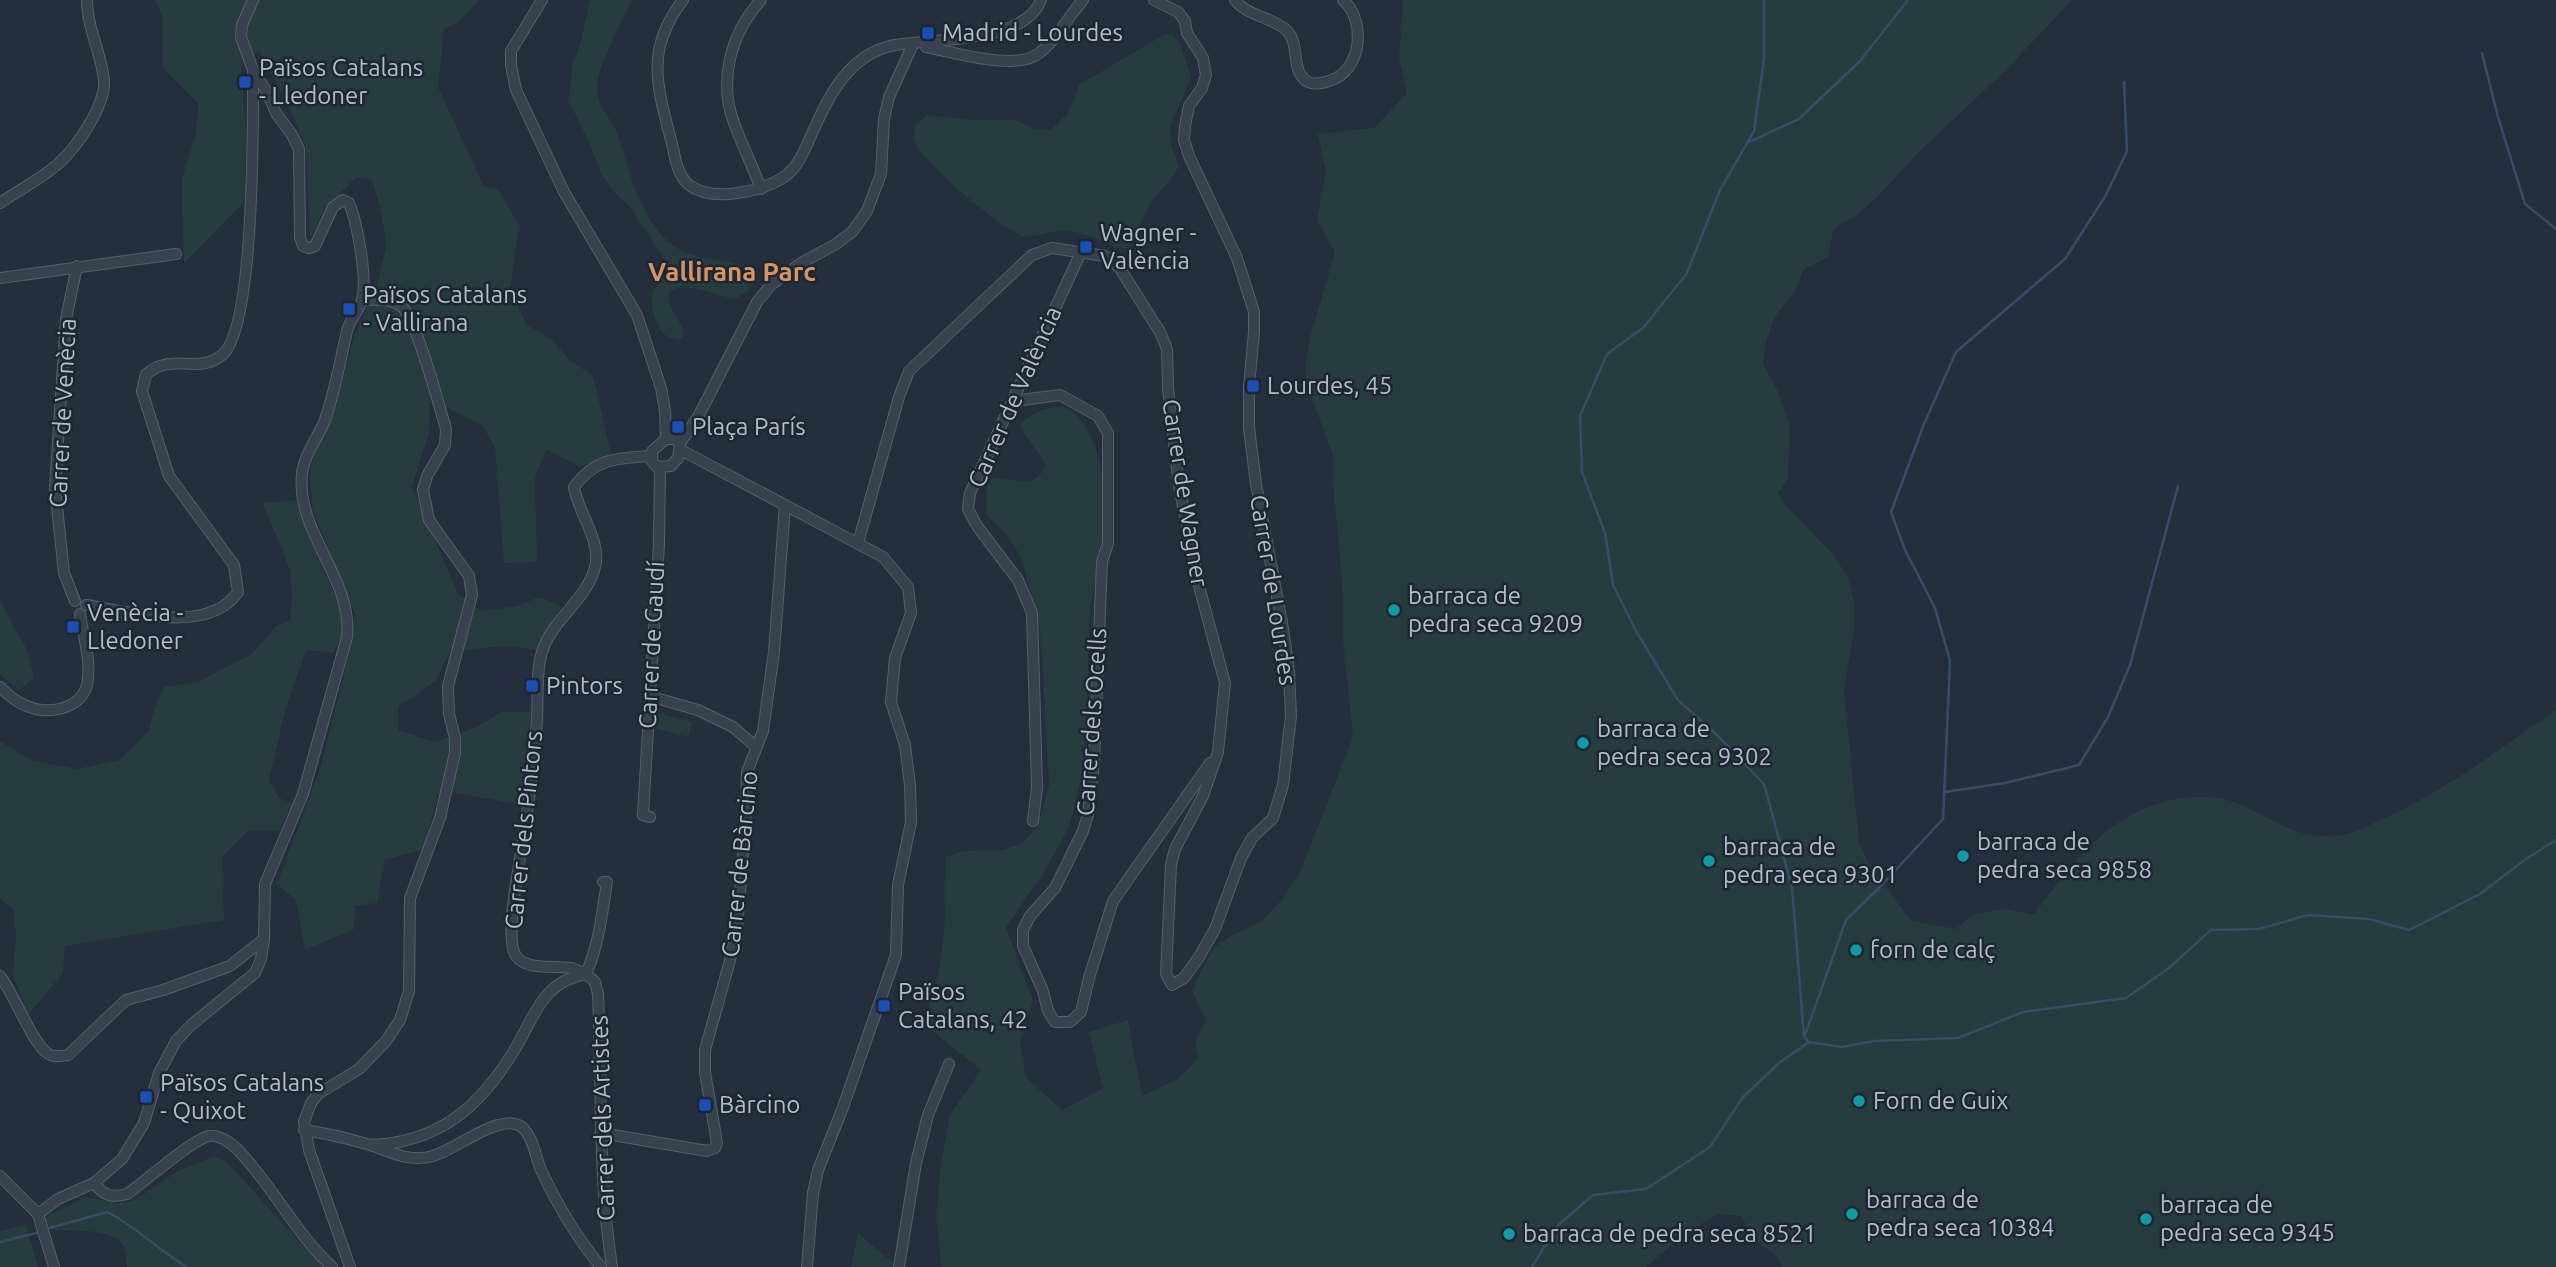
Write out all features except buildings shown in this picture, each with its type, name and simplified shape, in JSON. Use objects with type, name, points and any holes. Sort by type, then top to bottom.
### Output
[{"type":"street","points":[[0,203],[61,162],[79,139],[103,98],[104,79],[90,28],[87,0]]},
{"type":"street","points":[[42,1225],[58,1199],[94,1183],[112,1170],[145,1123],[159,1073],[176,1041],[191,1025],[255,973],[261,959],[264,939],[265,884],[303,794],[347,637],[348,613],[345,601],[310,526],[305,509],[302,473],[324,422],[350,320],[362,300],[362,258],[349,203],[343,200],[333,207],[315,246],[303,246],[300,238],[299,149],[253,70],[242,37],[242,25],[253,0]]},
{"type":"street","points":[[542,0],[511,51],[510,65],[516,90],[564,192],[637,315],[661,388],[666,439]]},
{"type":"street","points":[[683,0],[668,20],[662,38],[657,63],[657,84],[679,173],[692,187],[716,193],[761,190],[786,176],[802,157],[838,81],[866,56],[895,45],[972,37],[1006,28],[1032,14],[1041,0]]},
{"type":"street","points":[[761,0],[735,37],[729,58],[728,77],[733,121],[761,190]]},
{"type":"street","points":[[913,44],[1007,61],[1024,60],[1038,55],[1083,0]]},
{"type":"street","name":"Carrer de Lourdes","points":[[1154,0],[1178,12],[1185,21],[1187,33],[1203,58],[1206,75],[1202,88],[1189,106],[1184,140],[1237,258],[1254,312],[1249,428],[1256,484],[1283,628],[1290,694],[1283,785],[1273,818],[1252,838],[1241,858],[1216,929],[1184,978],[1172,985],[1166,974],[1171,865],[1175,849],[1203,796],[1218,752]]},
{"type":"street","points":[[1234,0],[1240,8],[1267,18],[1290,33],[1299,72],[1309,83],[1317,84],[1344,74],[1351,68],[1355,58],[1357,45],[1354,16],[1343,0]]},
{"type":"street","points":[[807,1267],[813,1193],[818,1170],[896,955],[898,885],[911,822],[905,745],[891,702],[895,658],[911,613],[908,587],[883,557],[680,447],[676,439],[666,439],[652,451],[651,456],[654,465],[660,467],[671,466],[678,458],[680,447],[757,302],[771,285],[852,232],[867,211],[881,174],[884,119],[889,97],[913,44]]},
{"type":"street","points":[[81,607],[189,618],[217,611],[232,601],[238,592],[234,565],[169,476],[142,391],[146,374],[161,365],[208,364],[224,354],[235,332],[244,282],[253,183],[253,70]]},
{"type":"street","name":"Carrer de Wagner","points":[[858,543],[899,397],[909,371],[1032,255],[1052,247],[1105,256],[1119,267],[1160,332],[1167,349],[1168,388],[1179,486],[1200,590],[1225,683],[1218,752]]},
{"type":"street","name":"Carrer de València","points":[[1033,821],[1037,787],[1032,613],[1018,580],[977,526],[968,509],[970,493],[1082,252]]},
{"type":"street","points":[[0,278],[176,254]]},
{"type":"street","name":"Carrer de Venècia","points":[[0,687],[24,706],[52,710],[75,703],[84,693],[88,682],[81,607],[64,573],[55,488],[66,319],[77,266]]},
{"type":"street","points":[[350,1267],[309,1150],[304,1130],[307,1111],[318,1094],[359,1069],[386,1041],[400,1020],[409,991],[411,898],[440,818],[455,753],[448,686],[472,595],[469,576],[440,538],[425,507],[423,490],[427,476],[445,445],[446,429],[415,332],[400,305],[381,300],[362,300]]},
{"type":"street","name":"Carrer dels Ocells","points":[[1013,401],[1060,395],[1080,404],[1098,415],[1108,433],[1110,450],[1108,543],[1102,562],[1094,762],[1088,815],[1055,888],[1030,916],[1023,930],[1023,946],[1043,991],[1048,1011],[1055,1022],[1070,1022],[1081,1012],[1114,901],[1218,752]]},
{"type":"street","name":"Carrer dels Pintors","points":[[586,974],[573,968],[536,966],[522,962],[514,954],[511,938],[515,891],[533,774],[541,653],[552,630],[586,587],[595,568],[597,552],[594,539],[577,503],[574,487],[584,473],[606,460],[651,456]]},
{"type":"street","name":"Carrer de Gaudí","points":[[650,817],[643,815],[659,544],[660,467]]},
{"type":"street","name":"Carrer de Bàrcino","points":[[601,1133],[707,1151],[715,1148],[717,1137],[705,1072],[705,1050],[737,929],[747,772],[763,731],[774,652],[785,505]]},
{"type":"street","points":[[649,696],[698,710],[733,727],[756,747]]},
{"type":"street","points":[[369,1145],[390,1144],[432,1133],[453,1122],[474,1103],[502,1069],[552,988],[570,976],[586,974],[595,952],[601,925],[607,882],[603,882]]},
{"type":"street","points":[[0,976],[44,1051],[57,1056],[68,1055],[126,1000],[163,990],[230,965],[264,939]]},
{"type":"street","name":"Carrer dels Artistes","points":[[586,974],[595,982],[598,993],[601,1133],[612,1267]]},
{"type":"street","points":[[899,1267],[916,1163],[928,1115],[949,1064]]},
{"type":"street","points":[[304,1130],[369,1145],[395,1156],[411,1159],[431,1157],[499,1124],[513,1122],[523,1127],[532,1139],[540,1169],[562,1210],[601,1267]]},
{"type":"street","points":[[94,1183],[106,1195],[115,1198],[127,1194],[194,1142],[211,1136],[225,1140],[247,1160],[332,1267]]},
{"type":"street","points":[[0,1177],[42,1225],[54,1267]]},
{"type":"green space","points":[[155,0],[479,0],[460,21],[444,29],[438,87],[484,187],[498,189],[519,226],[510,290],[527,325],[551,339],[570,360],[593,376],[611,454],[580,467],[546,449],[535,478],[537,562],[504,563],[495,447],[482,425],[430,399],[429,432],[412,487],[458,594],[482,611],[517,606],[539,597],[562,607],[538,650],[504,646],[450,651],[437,680],[398,707],[398,730],[435,742],[477,727],[501,712],[531,712],[522,805],[451,792],[438,795],[423,850],[384,860],[377,903],[355,906],[354,929],[305,950],[296,900],[277,884],[320,769],[345,671],[355,614],[314,514],[309,476],[315,452],[332,417],[355,334],[376,290],[386,247],[382,214],[372,180],[357,177],[326,206],[310,238],[306,147],[287,103],[259,51],[241,66],[246,131],[244,202],[184,263],[182,178],[195,138],[199,104],[163,68],[162,14]]},
{"type":"green space","points":[[590,0],[633,0],[603,63],[597,89],[601,105],[616,130],[645,211],[662,236],[684,252],[736,264],[756,272],[752,285],[735,299],[692,288],[681,287],[673,290],[669,296],[671,308],[683,332],[683,337],[679,340],[663,333],[652,308],[654,289],[670,272],[668,265],[630,207],[613,191],[602,175],[569,101],[572,67]]},
{"type":"green space","points":[[1403,0],[2072,0],[2006,70],[1919,152],[1879,195],[1858,214],[1833,230],[1828,257],[1803,270],[1798,286],[1774,318],[1765,346],[1763,364],[1777,390],[1790,425],[1788,479],[1778,493],[1788,508],[1831,552],[1847,575],[1854,601],[1854,629],[1844,689],[1859,844],[1870,866],[1911,921],[1956,929],[1973,914],[2007,909],[2034,915],[2080,856],[2115,825],[2136,813],[2184,798],[2220,798],[2307,834],[2345,834],[2400,811],[2423,798],[2556,710],[2556,1267],[1782,1267],[1774,1254],[1753,1238],[1741,1216],[1718,1214],[1686,1233],[1646,1267],[941,1267],[937,1217],[940,1168],[950,1115],[981,1070],[925,1025],[942,950],[946,857],[963,851],[1003,850],[1022,843],[1037,828],[1049,786],[1041,634],[1022,559],[1008,536],[986,514],[987,486],[993,478],[1024,481],[1037,478],[1042,472],[1045,463],[1022,430],[1021,423],[1036,412],[1052,407],[1065,407],[1077,415],[1088,430],[1099,459],[1105,494],[1103,541],[1090,607],[1085,764],[1069,827],[1044,872],[1006,927],[1033,1001],[1020,1040],[1025,1077],[1062,1110],[1103,1089],[1089,1032],[1128,1020],[1142,1096],[1179,1078],[1199,1058],[1195,1042],[1206,1020],[1192,990],[1212,950],[1230,936],[1261,922],[1283,898],[1301,870],[1353,737],[1343,639],[1343,593],[1333,455],[1306,382],[1310,338],[1335,252],[1317,220],[1326,172],[1318,134],[1374,128],[1407,93],[1399,58]]},
{"type":"green space","points":[[1165,34],[1172,35],[1180,43],[1191,77],[1170,128],[1171,146],[1179,166],[1151,203],[1135,238],[1127,248],[1070,232],[1023,237],[947,180],[913,140],[916,125],[927,115],[971,120],[1016,120],[1031,128],[1051,130],[1069,112],[1079,85]]},
{"type":"green space","points":[[297,500],[308,535],[342,612],[341,638],[333,653],[306,650],[285,711],[269,780],[279,798],[292,803],[279,831],[249,830],[222,857],[224,920],[65,946],[63,973],[28,1015],[13,976],[16,934],[13,909],[0,899],[0,741],[32,761],[78,769],[119,760],[148,732],[164,687],[198,682],[252,654],[275,627],[290,620],[292,595],[290,570],[263,503]]},
{"type":"green space","points":[[0,601],[27,650],[34,678],[19,690],[0,675]]},
{"type":"green space","points":[[659,713],[692,722],[688,737],[655,728]]},
{"type":"green space","points":[[214,1156],[227,1162],[322,1267],[127,1267],[125,1250],[117,1239],[100,1233],[52,1230],[45,1219],[86,1197],[120,1203],[133,1201],[178,1171]]},
{"type":"green space","points":[[26,1225],[38,1267],[0,1267],[0,1231]]},
{"type":"green space","points":[[858,1233],[893,1263],[892,1267],[851,1267]]},
{"type":"waterway","points":[[1764,0],[1764,59],[1754,131],[1720,190],[1687,273],[1643,328],[1607,354],[1580,416],[1582,472],[1605,533],[1613,585],[1636,631],[1678,700],[1717,735],[1764,784],[1792,887],[1804,1037],[1809,1042]]},
{"type":"waterway","points":[[1749,142],[1799,119],[1860,61],[1908,0]]},
{"type":"waterway","points":[[2482,53],[2498,117],[2525,204],[2556,229]]},
{"type":"waterway","points":[[1805,1035],[1846,920],[1943,819],[1950,661],[1935,608],[1905,550],[1891,512],[1924,424],[1956,352],[2065,259],[2106,195],[2127,151],[2124,82]]},
{"type":"waterway","points":[[1945,792],[2005,783],[2079,765],[2108,717],[2130,665],[2178,486]]},
{"type":"waterway","points":[[1809,1042],[1841,1047],[1875,1041],[1958,1038],[2023,1012],[2126,998],[2169,968],[2211,930],[2259,929],[2308,915],[2369,919],[2409,930],[2480,894],[2556,840]]},
{"type":"waterway","points":[[1532,1267],[1557,1226],[1593,1195],[1646,1189],[1710,1147],[1743,1097],[1779,1063],[1809,1042]]},
{"type":"waterway","points":[[46,1229],[107,1212],[187,1267]]},
{"type":"waterway","points":[[0,1242],[40,1232]]},
{"type":"place","name":"Madrid - Lourdes","points":[[928,33]]},
{"type":"place","name":"Països Catalans - Lledoner","points":[[245,82]]},
{"type":"place","name":"Wagner - València","points":[[1086,247]]},
{"type":"place","name":"Països Catalans - Vallirana","points":[[349,309]]},
{"type":"place","name":"Lourdes, 45","points":[[1253,386]]},
{"type":"place","name":"Plaça París","points":[[678,427]]},
{"type":"place","name":"barraca de pedra seca 9209","points":[[1394,610]]},
{"type":"place","name":"Venècia - Lledoner","points":[[73,627]]},
{"type":"place","name":"Pintors","points":[[532,686]]},
{"type":"place","name":"barraca de pedra seca 9302","points":[[1583,743]]},
{"type":"place","name":"barraca de pedra seca 9858","points":[[1963,856]]},
{"type":"place","name":"barraca de pedra seca 9301","points":[[1709,861]]},
{"type":"place","name":"forn de calç","points":[[1856,950]]},
{"type":"place","name":"Països Catalans, 42","points":[[884,1006]]},
{"type":"place","name":"Països Catalans - Quixot","points":[[146,1097]]},
{"type":"place","name":"Forn de Guix","points":[[1859,1101]]},
{"type":"place","name":"Bàrcino","points":[[705,1105]]},
{"type":"place","name":"barraca de pedra seca 10384","points":[[1852,1214]]},
{"type":"place","name":"barraca de pedra seca 9345","points":[[2146,1219]]},
{"type":"place","name":"barraca de pedra seca 8521","points":[[1509,1234]]},
{"type":"district","name":"Vallirana Parc","points":[[732,272]]}]
